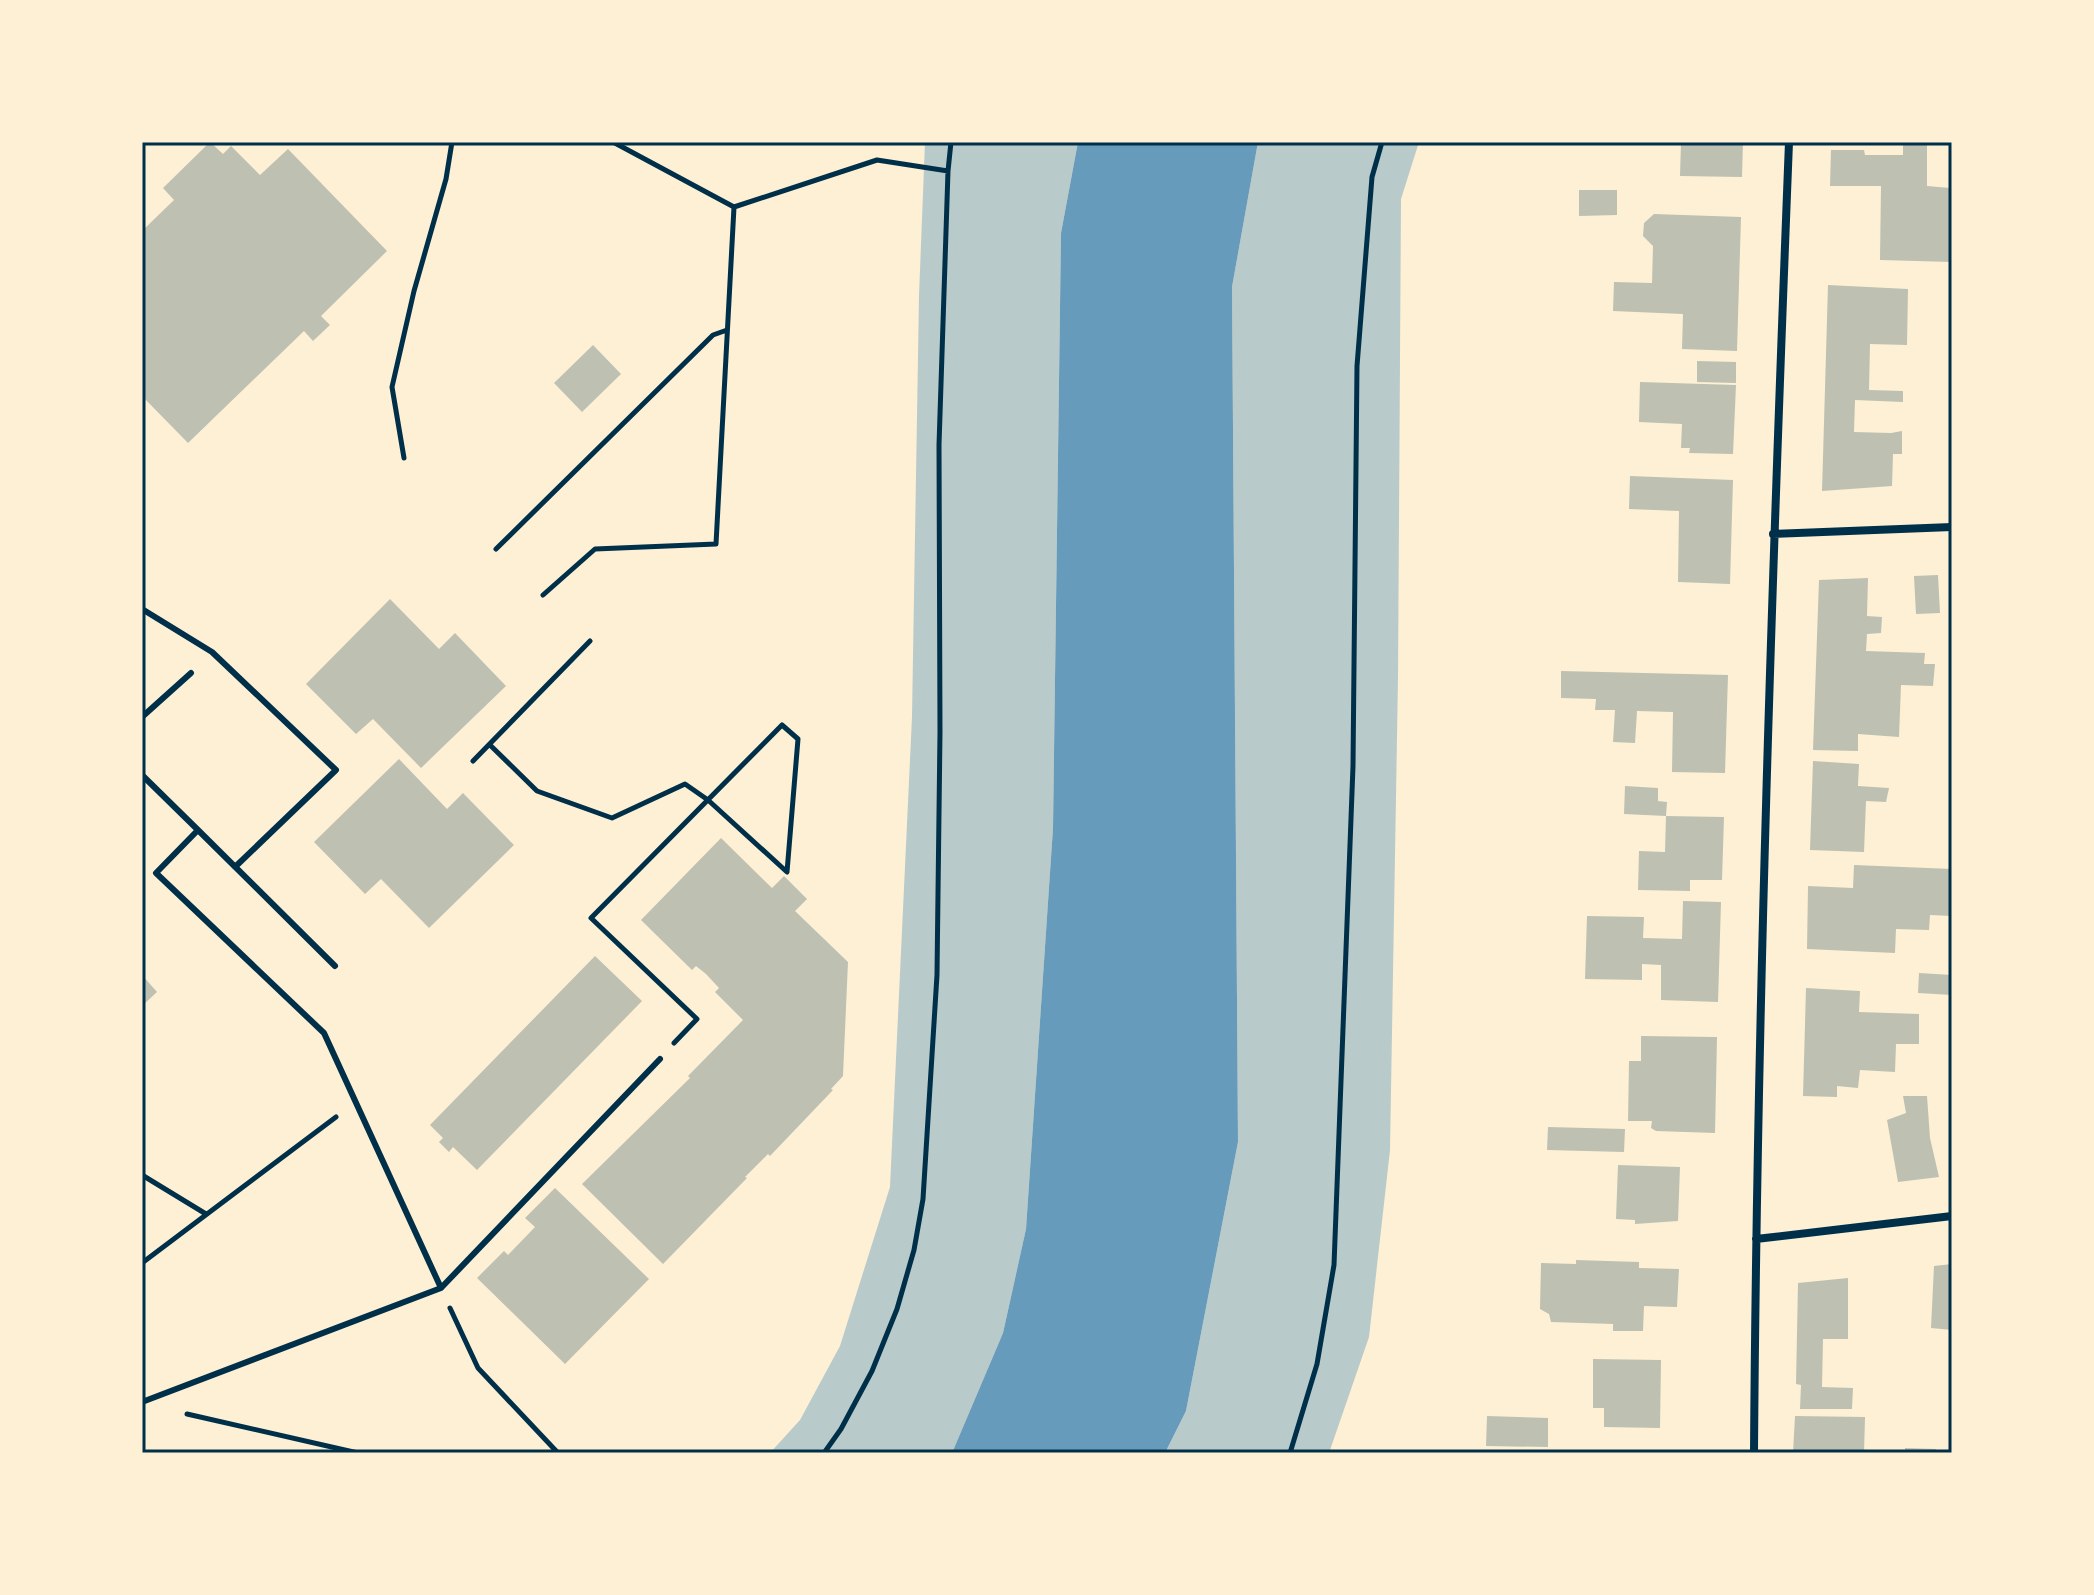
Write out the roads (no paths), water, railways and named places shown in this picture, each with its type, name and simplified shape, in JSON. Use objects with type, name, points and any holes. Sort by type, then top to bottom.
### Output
[{"type":"street","points":[[1754,1453],[1756,1239],[1773,534],[1789,142]]},
{"type":"street","points":[[1773,534],[1952,527]]},
{"type":"street","points":[[1756,1239],[1952,1216]]},
{"type":"lane","points":[[142,609],[212,652],[336,770],[235,867]]},
{"type":"lane","points":[[142,717],[191,673]]},
{"type":"lane","points":[[142,775],[335,966]]},
{"type":"lane","points":[[198,830],[156,873],[324,1033],[441,1288]]},
{"type":"lane","points":[[142,1402],[441,1288],[660,1059]]},
{"type":"water","points":[[1078,142],[1258,142],[1232,287],[1238,1142],[1186,1411],[1165,1453],[952,1453],[1003,1333],[1026,1229],[1053,828],[1061,233]]}]
